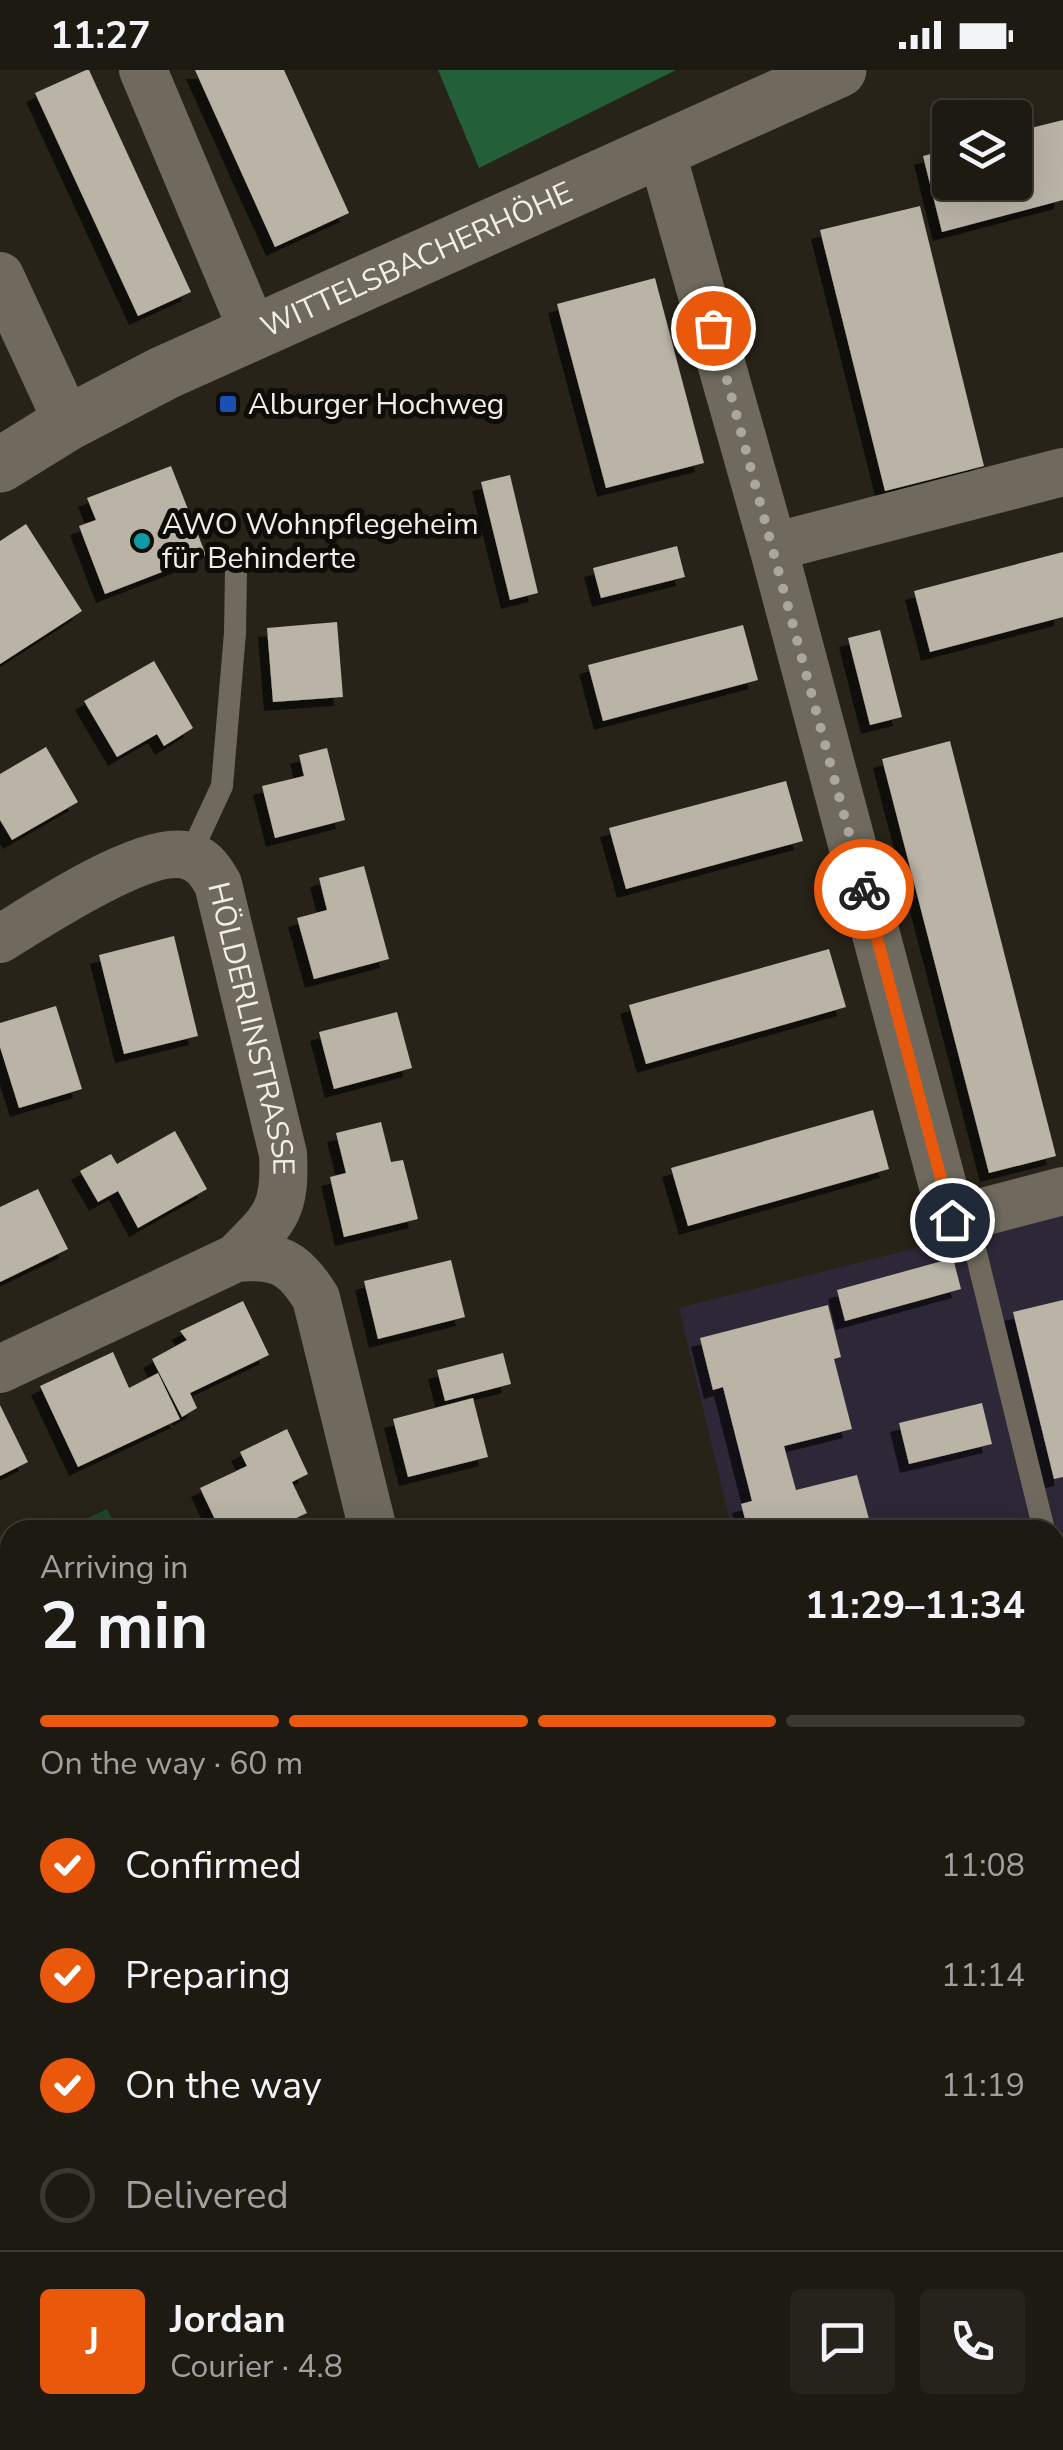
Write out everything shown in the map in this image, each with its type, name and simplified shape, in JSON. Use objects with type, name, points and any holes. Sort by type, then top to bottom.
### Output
[{"type":"street","points":[[144,70],[253,331]]},
{"type":"street","name":"WITTELSBACHERHÖHE","points":[[0,464],[68,423],[253,331],[839,70]]},
{"type":"street","points":[[661,150],[773,547],[952,1220],[1063,1190]]},
{"type":"street","points":[[0,276],[68,423]]},
{"type":"street","points":[[773,547],[1063,472]]},
{"type":"street","name":"HÖLDERLINSTRASSE","points":[[0,939],[86,888],[134,865],[166,854],[190,855],[208,866],[218,884],[283,1154],[284,1189],[277,1212],[236,1258]]},
{"type":"street","points":[[0,1369],[236,1258],[263,1255],[284,1262],[302,1276],[316,1298],[371,1520]]},
{"type":"lane","name":"HÖLDERLINSTRASSE","points":[[190,855],[222,786],[235,632],[236,570]]},
{"type":"lane","points":[[966,1216],[1042,1520]]},
{"type":"shaded area","points":[[1063,1211],[1063,1520],[730,1520],[679,1308]]},
{"type":"green space","points":[[438,70],[676,70],[479,168]]},
{"type":"green space","points":[[107,1509],[112,1520],[84,1520]]},
{"type":"building","points":[[86,70],[191,292],[138,316],[35,93]]},
{"type":"building","points":[[195,70],[284,70],[349,213],[275,247]]},
{"type":"building","points":[[1063,120],[1063,200],[942,232],[934,200],[1032,200],[1032,128]]},
{"type":"building","points":[[932,154],[932,192],[923,156]]},
{"type":"building","points":[[920,206],[984,466],[885,491],[820,230]]},
{"type":"building","points":[[655,278],[704,463],[606,488],[557,304]]},
{"type":"building","name":"AWO Wohnpflegeheim für Behinderte","points":[[171,466],[206,555],[105,594],[79,526],[96,520],[87,498]]},
{"type":"building","points":[[510,475],[538,593],[510,600],[481,482]]},
{"type":"building","points":[[26,524],[82,611],[0,664],[0,541]]},
{"type":"building","points":[[677,546],[685,577],[601,598],[593,568]]},
{"type":"building","points":[[1063,552],[1063,617],[930,652],[914,591]]},
{"type":"building","points":[[337,622],[343,697],[273,702],[267,628]]},
{"type":"building","points":[[743,625],[758,680],[603,721],[588,665]]},
{"type":"building","points":[[880,630],[902,717],[870,725],[848,638]]},
{"type":"building","points":[[154,661],[193,728],[164,746],[157,734],[117,757],[84,701]]},
{"type":"building","points":[[950,741],[1056,1156],[989,1173],[882,759]]},
{"type":"building","points":[[46,747],[78,802],[12,840],[0,820],[0,774]]},
{"type":"building","points":[[327,748],[345,820],[275,838],[262,786],[304,776],[299,755]]},
{"type":"building","points":[[786,781],[803,841],[626,889],[609,828]]},
{"type":"building","points":[[364,866],[389,959],[314,979],[297,918],[327,910],[319,878]]},
{"type":"building","points":[[174,936],[198,1036],[124,1054],[99,955]]},
{"type":"building","points":[[829,949],[846,1007],[646,1064],[629,1005]]},
{"type":"building","points":[[56,1006],[82,1089],[19,1108],[0,1047],[0,1023]]},
{"type":"building","points":[[397,1012],[412,1068],[334,1089],[319,1032]]},
{"type":"building","points":[[873,1110],[889,1169],[688,1226],[671,1168]]},
{"type":"building","points":[[381,1122],[391,1162],[403,1160],[418,1219],[344,1237],[330,1177],[346,1173],[336,1133]]},
{"type":"building","points":[[175,1131],[207,1189],[138,1228],[118,1191],[98,1202],[80,1171],[111,1154],[117,1164]]},
{"type":"building","points":[[38,1189],[68,1249],[0,1282],[0,1207]]},
{"type":"building","points":[[953,1258],[961,1289],[845,1321],[837,1290]]},
{"type":"building","points":[[451,1260],[465,1317],[378,1339],[364,1281]]},
{"type":"building","points":[[1063,1300],[1063,1477],[1054,1479],[1013,1312]]},
{"type":"building","points":[[243,1301],[269,1355],[190,1393],[197,1408],[182,1417],[152,1359],[187,1340],[180,1331]]},
{"type":"building","points":[[828,1305],[841,1357],[834,1359],[852,1429],[784,1446],[796,1490],[857,1475],[869,1520],[745,1520],[741,1504],[752,1501],[723,1387],[713,1390],[700,1338]]},
{"type":"building","points":[[113,1352],[129,1388],[158,1373],[180,1419],[78,1467],[40,1386]]},
{"type":"building","points":[[503,1353],[511,1384],[445,1401],[437,1370]]},
{"type":"building","points":[[473,1398],[488,1457],[408,1477],[393,1419]]},
{"type":"building","points":[[982,1403],[992,1444],[909,1464],[899,1423]]},
{"type":"building","points":[[0,1405],[28,1462],[0,1476]]},
{"type":"building","points":[[287,1429],[308,1474],[292,1482],[307,1513],[292,1520],[215,1520],[200,1488],[247,1466],[240,1452]]},
{"type":"way so far","points":[[713,328],[864,889]]},
{"type":"place","name":"Alburger Hochweg","points":[[228,404]]},
{"type":"place","name":"AWO Wohnpflegeheim für Behinderte","points":[[142,541]]},
{"type":"route","points":[[864,889],[952,1220]]}]
